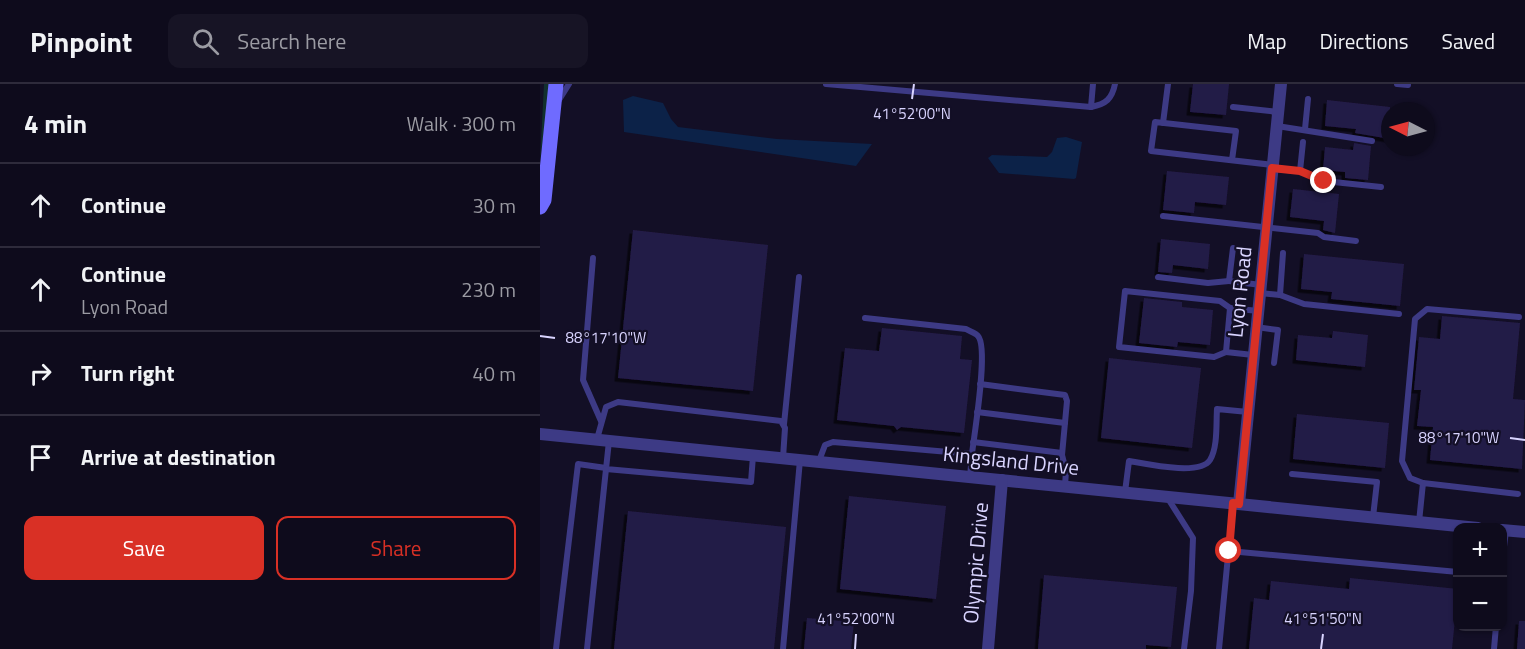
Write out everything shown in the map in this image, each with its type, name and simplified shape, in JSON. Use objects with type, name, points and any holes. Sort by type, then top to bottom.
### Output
[{"type":"main road","points":[[540,207],[544,200],[556,84]]},
{"type":"street","name":"Lyon Road","points":[[1236,503],[1248,412],[1278,112],[1278,84]]},
{"type":"street","name":"Kingsland Drive","points":[[540,434],[1453,525]]},
{"type":"street","name":"Olympic Drive","points":[[988,649],[1002,480]]},
{"type":"street","points":[[1507,530],[1525,532]]},
{"type":"lane","points":[[554,109],[569,84]]},
{"type":"lane","points":[[826,84],[1091,107],[1103,105],[1113,95],[1114,84]]},
{"type":"lane","points":[[1091,107],[1093,84]]},
{"type":"lane","points":[[1163,123],[1168,84]]},
{"type":"lane","points":[[1397,84],[1408,85]]},
{"type":"lane","points":[[1305,129],[1308,99]]},
{"type":"lane","points":[[1233,107],[1278,112]]},
{"type":"lane","points":[[1232,160],[1236,131],[1155,122],[1151,151],[1232,160],[1300,171],[1324,181],[1381,187]]},
{"type":"lane","points":[[1276,126],[1319,130],[1326,136],[1371,141]]},
{"type":"lane","points":[[1300,171],[1303,142]]},
{"type":"lane","points":[[1163,216],[1356,241]]},
{"type":"lane","points":[[1229,281],[1233,248]]},
{"type":"lane","points":[[1280,295],[1283,253]]},
{"type":"lane","points":[[587,649],[606,469],[601,421],[583,380],[592,258]]},
{"type":"lane","points":[[783,458],[784,424],[800,277]]},
{"type":"lane","points":[[1158,277],[1208,283],[1229,281],[1304,304],[1398,314]]},
{"type":"lane","points":[[1253,355],[1226,352],[1214,357],[1119,347],[1125,291],[1220,301],[1230,308],[1258,311]]},
{"type":"lane","points":[[1226,352],[1230,308]]},
{"type":"lane","points":[[1518,494],[1423,483],[1410,478],[1402,461],[1415,319],[1427,309],[1519,317]]},
{"type":"lane","points":[[865,318],[966,329],[978,336],[982,346],[980,384],[970,477]]},
{"type":"lane","points":[[1256,327],[1278,330],[1274,363]]},
{"type":"lane","points":[[980,384],[1062,393],[1067,398],[1062,453],[1066,471],[1065,486]]},
{"type":"lane","points":[[601,421],[606,407],[618,402],[776,420],[784,424]]},
{"type":"lane","points":[[1125,492],[1129,462],[1188,468],[1202,467],[1209,462],[1213,452],[1217,409],[1248,412]]},
{"type":"lane","points":[[977,412],[1065,423]]},
{"type":"lane","points":[[819,462],[825,445],[833,442],[972,454]]},
{"type":"lane","points":[[973,442],[1062,453]]},
{"type":"lane","points":[[556,649],[578,464],[606,469],[751,482],[753,455]]},
{"type":"lane","points":[[783,649],[800,460]]},
{"type":"lane","points":[[1292,474],[1377,482],[1373,517]]},
{"type":"lane","points":[[1419,522],[1423,483]]},
{"type":"lane","points":[[1167,496],[1193,538],[1191,591],[1184,649]]},
{"type":"lane","points":[[1219,649],[1236,503]]},
{"type":"lane","points":[[1229,551],[1453,572]]},
{"type":"lane","points":[[1494,649],[1496,631]]},
{"type":"green space","points":[[544,84],[550,84],[540,161]]},
{"type":"water","points":[[633,96],[663,103],[678,127],[777,139],[872,144],[856,166],[624,132],[623,100]]},
{"type":"water","points":[[1066,137],[1082,142],[1074,179],[999,173],[988,158],[992,155],[1047,157],[1052,152],[1057,138]]},
{"type":"building","points":[[1193,84],[1229,84],[1226,115],[1190,112]]},
{"type":"building","points":[[1327,100],[1381,106],[1381,137],[1355,133],[1356,129],[1325,126]]},
{"type":"building","points":[[1354,143],[1371,146],[1368,180],[1345,178],[1345,172],[1323,170],[1325,147],[1353,150]]},
{"type":"building","points":[[1167,171],[1229,177],[1226,205],[1195,202],[1194,213],[1163,210]]},
{"type":"building","points":[[1293,189],[1339,194],[1335,233],[1323,230],[1324,221],[1290,217]]},
{"type":"building","points":[[633,230],[768,245],[753,391],[618,378]]},
{"type":"building","points":[[1161,239],[1210,244],[1208,269],[1173,265],[1172,273],[1158,272]]},
{"type":"building","points":[[1304,254],[1404,264],[1400,306],[1331,299],[1332,292],[1301,289]]},
{"type":"building","points":[[1144,298],[1182,302],[1182,307],[1213,310],[1210,345],[1178,342],[1177,347],[1139,343]]},
{"type":"building","points":[[1442,316],[1520,323],[1513,399],[1525,400],[1522,469],[1430,460],[1433,427],[1417,426],[1421,390],[1414,390],[1419,337],[1440,339]]},
{"type":"building","points":[[882,328],[962,336],[960,359],[972,360],[964,433],[901,427],[897,430],[894,426],[837,420],[845,348],[879,351]]},
{"type":"building","points":[[1333,331],[1368,335],[1365,367],[1296,360],[1298,335],[1332,338]]},
{"type":"building","points":[[1109,358],[1201,368],[1192,448],[1101,438]]},
{"type":"building","points":[[1297,414],[1389,423],[1385,468],[1293,459]]},
{"type":"building","points":[[849,496],[946,506],[936,599],[840,589]]},
{"type":"building","points":[[628,511],[786,527],[774,649],[614,649]]},
{"type":"building","points":[[1044,575],[1177,587],[1171,647],[1146,645],[1146,649],[1038,649]]},
{"type":"building","points":[[1350,578],[1453,588],[1452,649],[1249,649],[1254,598],[1269,600],[1271,581],[1349,589]]},
{"type":"building","points":[[807,618],[854,622],[851,649],[804,649]]},
{"type":"building","points":[[1519,621],[1525,621],[1525,649],[1517,649]]},
{"type":"route","points":[[1229,551],[1233,503],[1239,504],[1272,168],[1300,171],[1324,181]]}]
